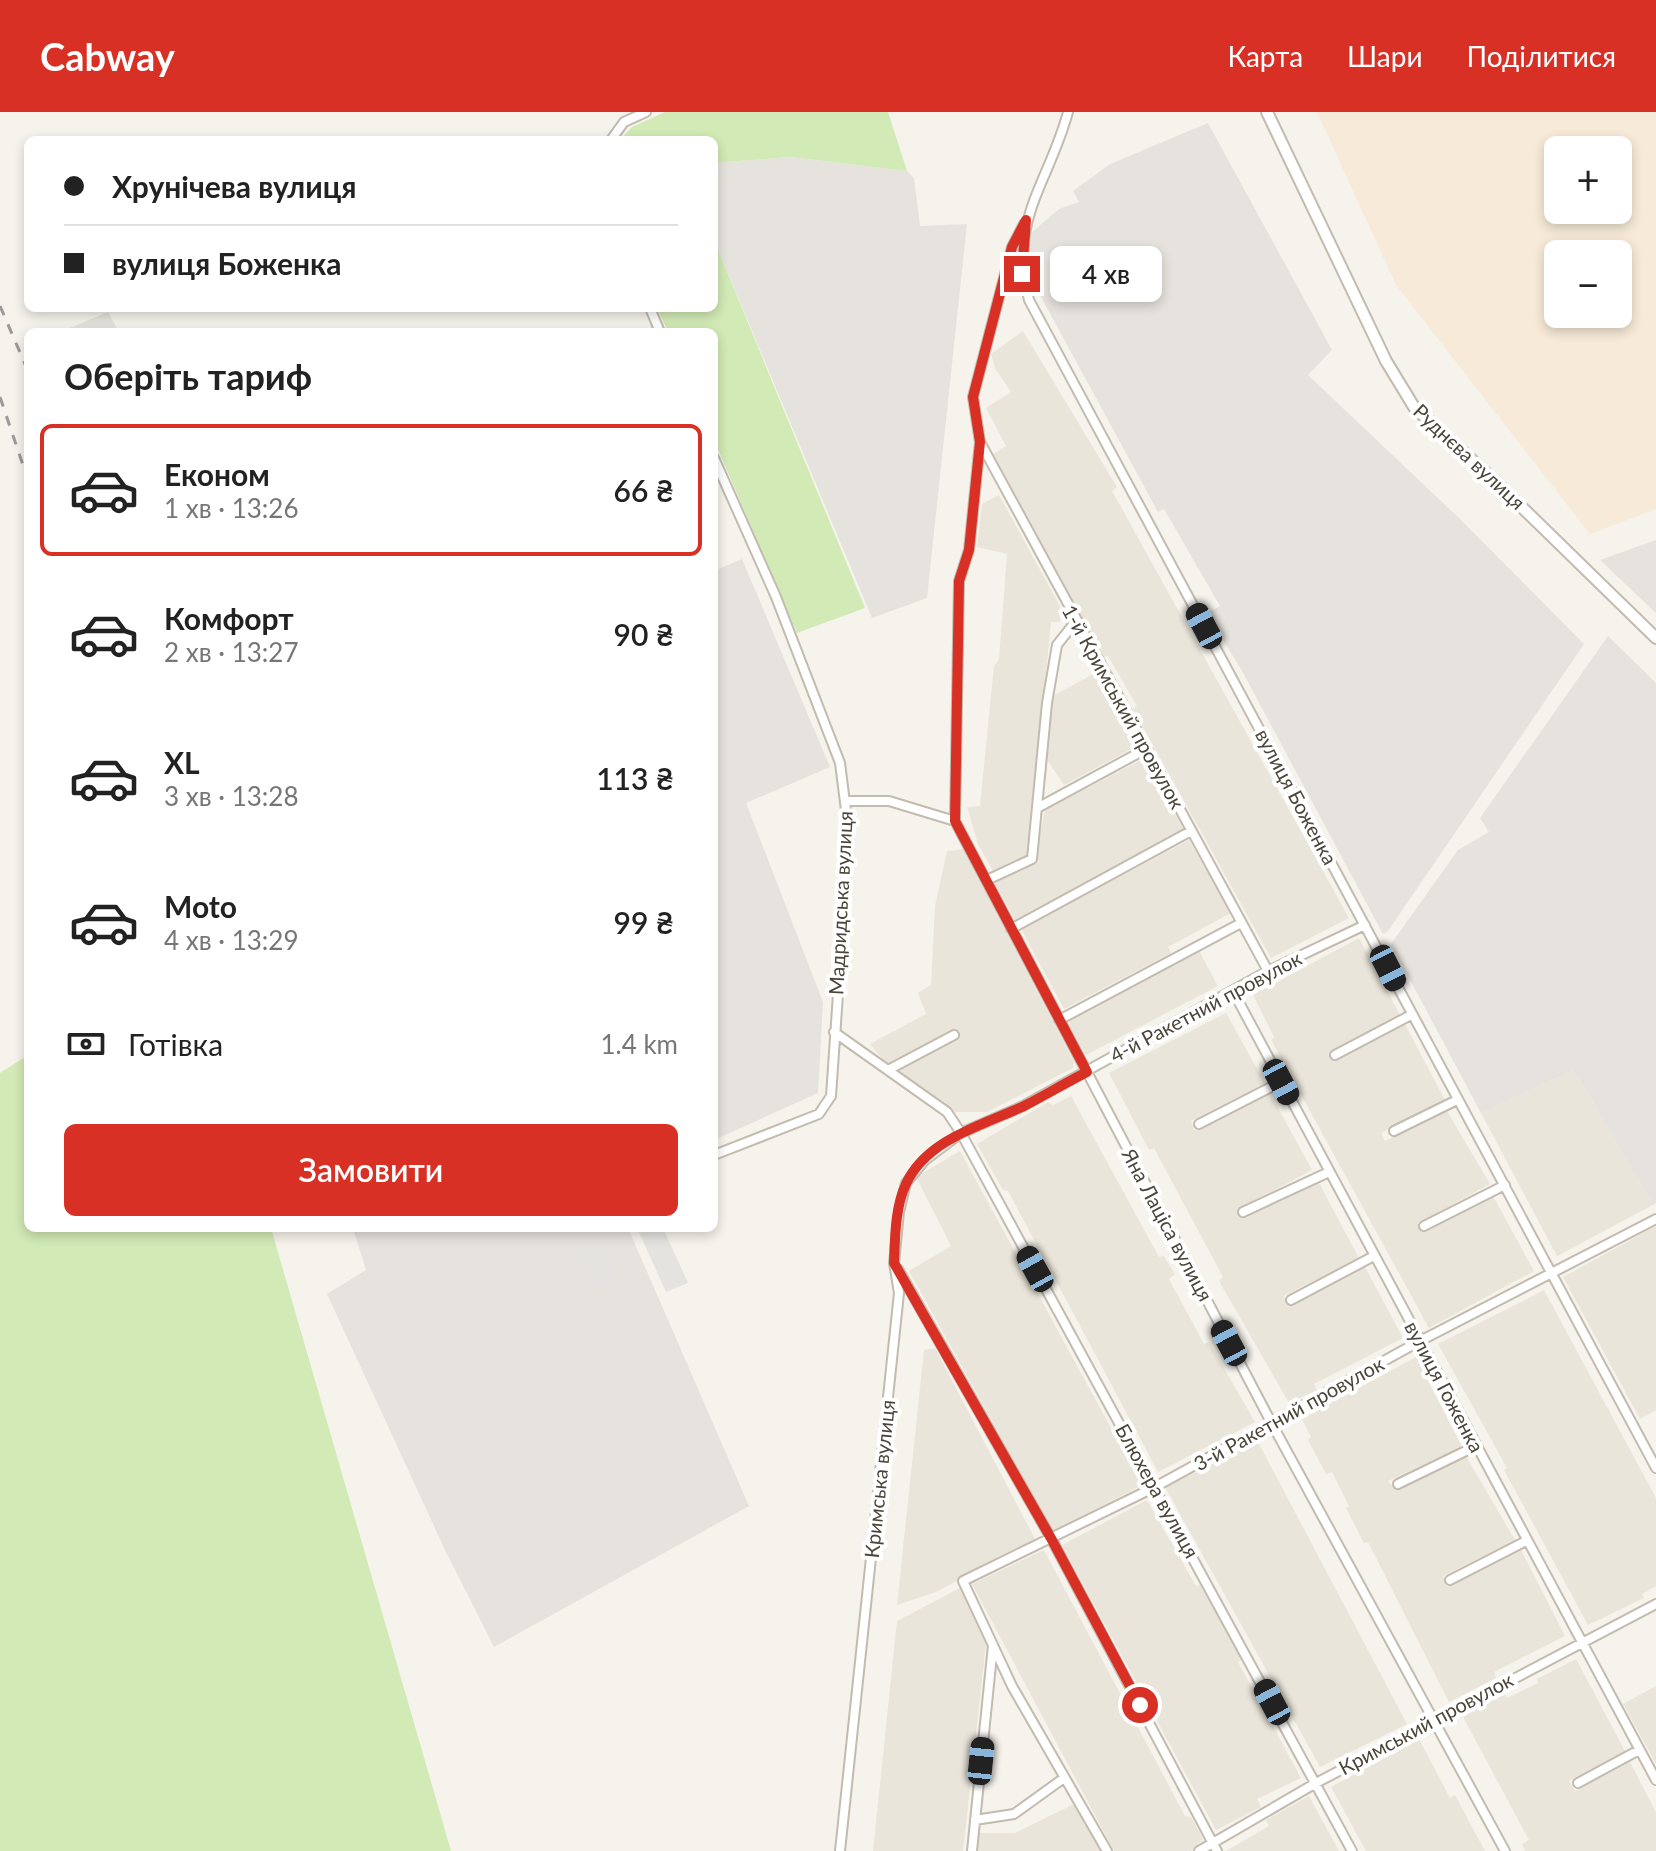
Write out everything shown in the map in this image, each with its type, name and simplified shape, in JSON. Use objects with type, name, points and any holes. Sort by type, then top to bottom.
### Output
[{"type":"street","points":[[614,136],[624,122],[646,112]]},
{"type":"street","name":"вулиця Боженка","points":[[1068,112],[1026,220],[1022,274],[1029,300],[1656,1468]]},
{"type":"street","name":"Руднєва вулиця","points":[[1267,112],[1386,361],[1414,407],[1656,638]]},
{"type":"street","points":[[847,801],[889,801],[955,821],[959,581],[969,550],[980,442],[973,397],[1012,247],[1026,220]]},
{"type":"street","name":"1-й Кримський провулок","points":[[980,442],[1268,971]]},
{"type":"street","name":"Мадридська вулиця","points":[[718,467],[776,597],[840,763],[849,834],[831,1096],[819,1114],[718,1153]]},
{"type":"street","points":[[987,880],[1032,859],[1047,703],[1057,645],[1076,621]]},
{"type":"street","points":[[1039,807],[1146,749]]},
{"type":"street","name":"Яна Лаціса вулиця","points":[[955,821],[1272,1424],[1505,1851]]},
{"type":"street","points":[[1011,929],[1191,831]]},
{"type":"street","points":[[1059,1020],[1241,923]]},
{"type":"street","name":"4-й Ракетний провулок","points":[[961,1133],[1023,1106],[1234,993],[1268,971],[1365,925]]},
{"type":"street","name":"вулиця Гоженка","points":[[1234,993],[1656,1780]]},
{"type":"street","points":[[1335,1055],[1411,1015]]},
{"type":"street","name":"Блюхера вулиця","points":[[834,1032],[947,1112],[961,1133],[1352,1851]]},
{"type":"street","points":[[888,1070],[954,1035]]},
{"type":"street","points":[[1199,1124],[1281,1082]]},
{"type":"street","points":[[1394,1131],[1457,1100]]},
{"type":"street","name":"Кримська вулиця","points":[[840,1851],[899,1293],[894,1263],[895,1237],[906,1183],[925,1160],[961,1133]]},
{"type":"street","points":[[1243,1212],[1329,1172]]},
{"type":"street","points":[[1424,1226],[1505,1185]]},
{"type":"street","name":"3-й Ракетний провулок","points":[[994,1643],[963,1581],[1155,1487],[1420,1341],[1656,1219]]},
{"type":"street","points":[[1291,1300],[1374,1256]]},
{"type":"street","points":[[894,1263],[1052,1540],[1215,1847]]},
{"type":"street","points":[[1398,1484],[1476,1446]]},
{"type":"street","points":[[1450,1580],[1526,1541]]},
{"type":"street","name":"Кримський провулок","points":[[1199,1851],[1215,1847],[1316,1783],[1656,1604]]},
{"type":"street","points":[[994,1643],[1012,1686],[1107,1851]]},
{"type":"street","points":[[972,1851],[994,1643]]},
{"type":"street","points":[[1578,1783],[1639,1750]]},
{"type":"street","points":[[975,1820],[1014,1814],[1064,1778]]},
{"type":"shaded area","points":[[1317,112],[1656,112],[1656,509],[1590,534],[1396,285]]},
{"type":"shaded area","points":[[1208,123],[1332,350],[1308,375],[1461,520],[1584,644],[1388,931],[1383,934],[1242,671],[1207,613],[1220,606],[1164,509],[1158,512],[1028,273],[1031,233],[1059,209],[1079,202],[1073,191],[1110,164]]},
{"type":"shaded area","points":[[791,157],[907,171],[914,178],[920,226],[967,224],[927,598],[872,618],[718,250],[718,163]]},
{"type":"shaded area","points":[[108,312],[117,328],[70,328]]},
{"type":"shaded area","points":[[1023,331],[1117,487],[1112,491],[1349,918],[1271,958],[1133,709],[1137,706],[1108,656],[1103,657],[993,454],[1006,446],[986,408],[1011,392],[995,368],[991,354]]},
{"type":"shaded area","points":[[999,495],[1060,606],[1060,622],[1051,622],[1028,855],[994,873],[978,844],[967,807],[980,806],[994,666],[999,659],[1007,554],[977,547],[982,504]]},
{"type":"shaded area","points":[[1656,540],[1656,613],[1600,560]]},
{"type":"shaded area","points":[[742,559],[830,767],[746,803],[823,1002],[818,1093],[718,1138],[718,569]]},
{"type":"shaded area","points":[[1608,636],[1656,683],[1656,1203],[1653,1205],[1574,1070],[1481,1113],[1391,944],[1458,850],[1489,832],[1480,818]]},
{"type":"shaded area","points":[[1097,672],[1137,746],[1064,785],[1047,760],[1053,696]]},
{"type":"shaded area","points":[[1145,758],[1184,830],[1015,920],[995,883],[1034,864],[1045,810]]},
{"type":"shaded area","points":[[1189,840],[1231,913],[1168,947],[1171,953],[1064,1009],[1021,929]]},
{"type":"shaded area","points":[[963,849],[1074,1062],[1073,1068],[987,1112],[954,1112],[884,1061],[870,1044],[926,1014],[918,993],[931,985],[935,906],[947,851]]},
{"type":"shaded area","points":[[1359,938],[1400,1015],[1330,1052],[1333,1060],[1405,1024],[1445,1100],[1381,1133],[1385,1141],[1447,1111],[1490,1184],[1418,1223],[1423,1231],[1493,1196],[1534,1271],[1429,1328],[1271,1040],[1274,1037],[1253,995]]},
{"type":"shaded area","points":[[1199,951],[1218,986],[1086,1055],[1069,1025],[1071,1017]]},
{"type":"shaded area","points":[[1226,1013],[1265,1083],[1191,1121],[1194,1130],[1270,1093],[1312,1170],[1239,1209],[1243,1218],[1319,1183],[1359,1258],[1284,1296],[1288,1305],[1365,1267],[1403,1338],[1314,1384],[1317,1390],[1289,1403],[1219,1281],[1223,1277],[1154,1148],[1149,1150],[1109,1073]]},
{"type":"shaded area","points":[[1574,1070],[1653,1205],[1557,1256],[1481,1113]]},
{"type":"shaded area","points":[[1071,1096],[1159,1257],[1164,1256],[1175,1274],[1169,1279],[1204,1344],[1209,1342],[1255,1422],[1158,1472],[1008,1191],[1003,1190],[977,1144],[1048,1102],[1053,1105]]},
{"type":"shaded area","points":[[960,1151],[1142,1485],[1053,1531],[909,1271],[951,1246],[916,1177]]},
{"type":"shaded area","points":[[1656,1226],[1656,1410],[1640,1419],[1563,1277]]},
{"type":"shaded area","points":[[354,1232],[630,1232],[749,1506],[494,1647],[445,1550],[327,1294],[366,1270]]},
{"type":"shaded area","points":[[639,1232],[665,1232],[688,1283],[666,1292]]},
{"type":"shaded area","points":[[599,1239],[617,1279],[596,1289],[577,1249]]},
{"type":"shaded area","points":[[1544,1290],[1656,1498],[1656,1586],[1642,1594],[1644,1598],[1588,1625],[1504,1470],[1507,1468],[1438,1344]]},
{"type":"shaded area","points":[[935,1348],[1035,1539],[936,1592],[897,1605],[924,1350]]},
{"type":"shaded area","points":[[1416,1357],[1462,1447],[1388,1481],[1396,1490],[1466,1456],[1515,1540],[1443,1576],[1448,1587],[1521,1550],[1565,1636],[1494,1672],[1496,1678],[1449,1702],[1368,1542],[1364,1543],[1346,1508],[1349,1506],[1332,1472],[1326,1474],[1308,1440],[1311,1437],[1302,1419]]},
{"type":"shaded area","points":[[1258,1442],[1407,1724],[1320,1767],[1165,1487]]},
{"type":"shaded area","points":[[1147,1500],[1242,1659],[1238,1662],[1301,1778],[1257,1799],[1261,1807],[1216,1830],[1062,1545]]},
{"type":"shaded area","points":[[1044,1550],[1185,1816],[1191,1817],[1203,1839],[1191,1851],[1114,1851],[972,1584]]},
{"type":"shaded area","points":[[960,1588],[986,1644],[963,1851],[873,1851],[897,1621]]},
{"type":"shaded area","points":[[1576,1659],[1625,1751],[1569,1781],[1575,1791],[1630,1762],[1656,1812],[1656,1851],[1525,1851],[1522,1844],[1529,1840],[1463,1717],[1505,1693],[1507,1698],[1538,1683],[1537,1679]]},
{"type":"shaded area","points":[[1656,1686],[1656,1764],[1623,1704]]},
{"type":"shaded area","points":[[1419,1739],[1450,1798],[1455,1795],[1485,1851],[1366,1851],[1331,1787]]},
{"type":"shaded area","points":[[1309,1796],[1339,1851],[1226,1851],[1269,1826],[1266,1820]]},
{"type":"shaded area","points":[[1074,1804],[1101,1851],[976,1851],[978,1833],[1015,1833]]},
{"type":"green space","points":[[665,112],[888,112],[907,171],[791,157],[718,163],[718,136],[624,136],[632,127]]},
{"type":"green space","points":[[718,250],[865,608],[797,633],[718,449],[718,328],[666,328],[659,312],[718,312]]},
{"type":"green space","points":[[24,1058],[24,1232],[272,1232],[451,1851],[0,1851],[0,1073]]},
{"type":"railway","points":[[0,306],[24,362]]},
{"type":"railway","points":[[0,397],[24,468]]},
{"type":"route","points":[[1022,274],[1026,220],[1012,247],[973,397],[980,442],[969,550],[959,581],[955,821],[1087,1072],[1023,1106],[961,1133],[925,1160],[906,1183],[895,1237],[894,1263],[1052,1540],[1140,1705]]}]
